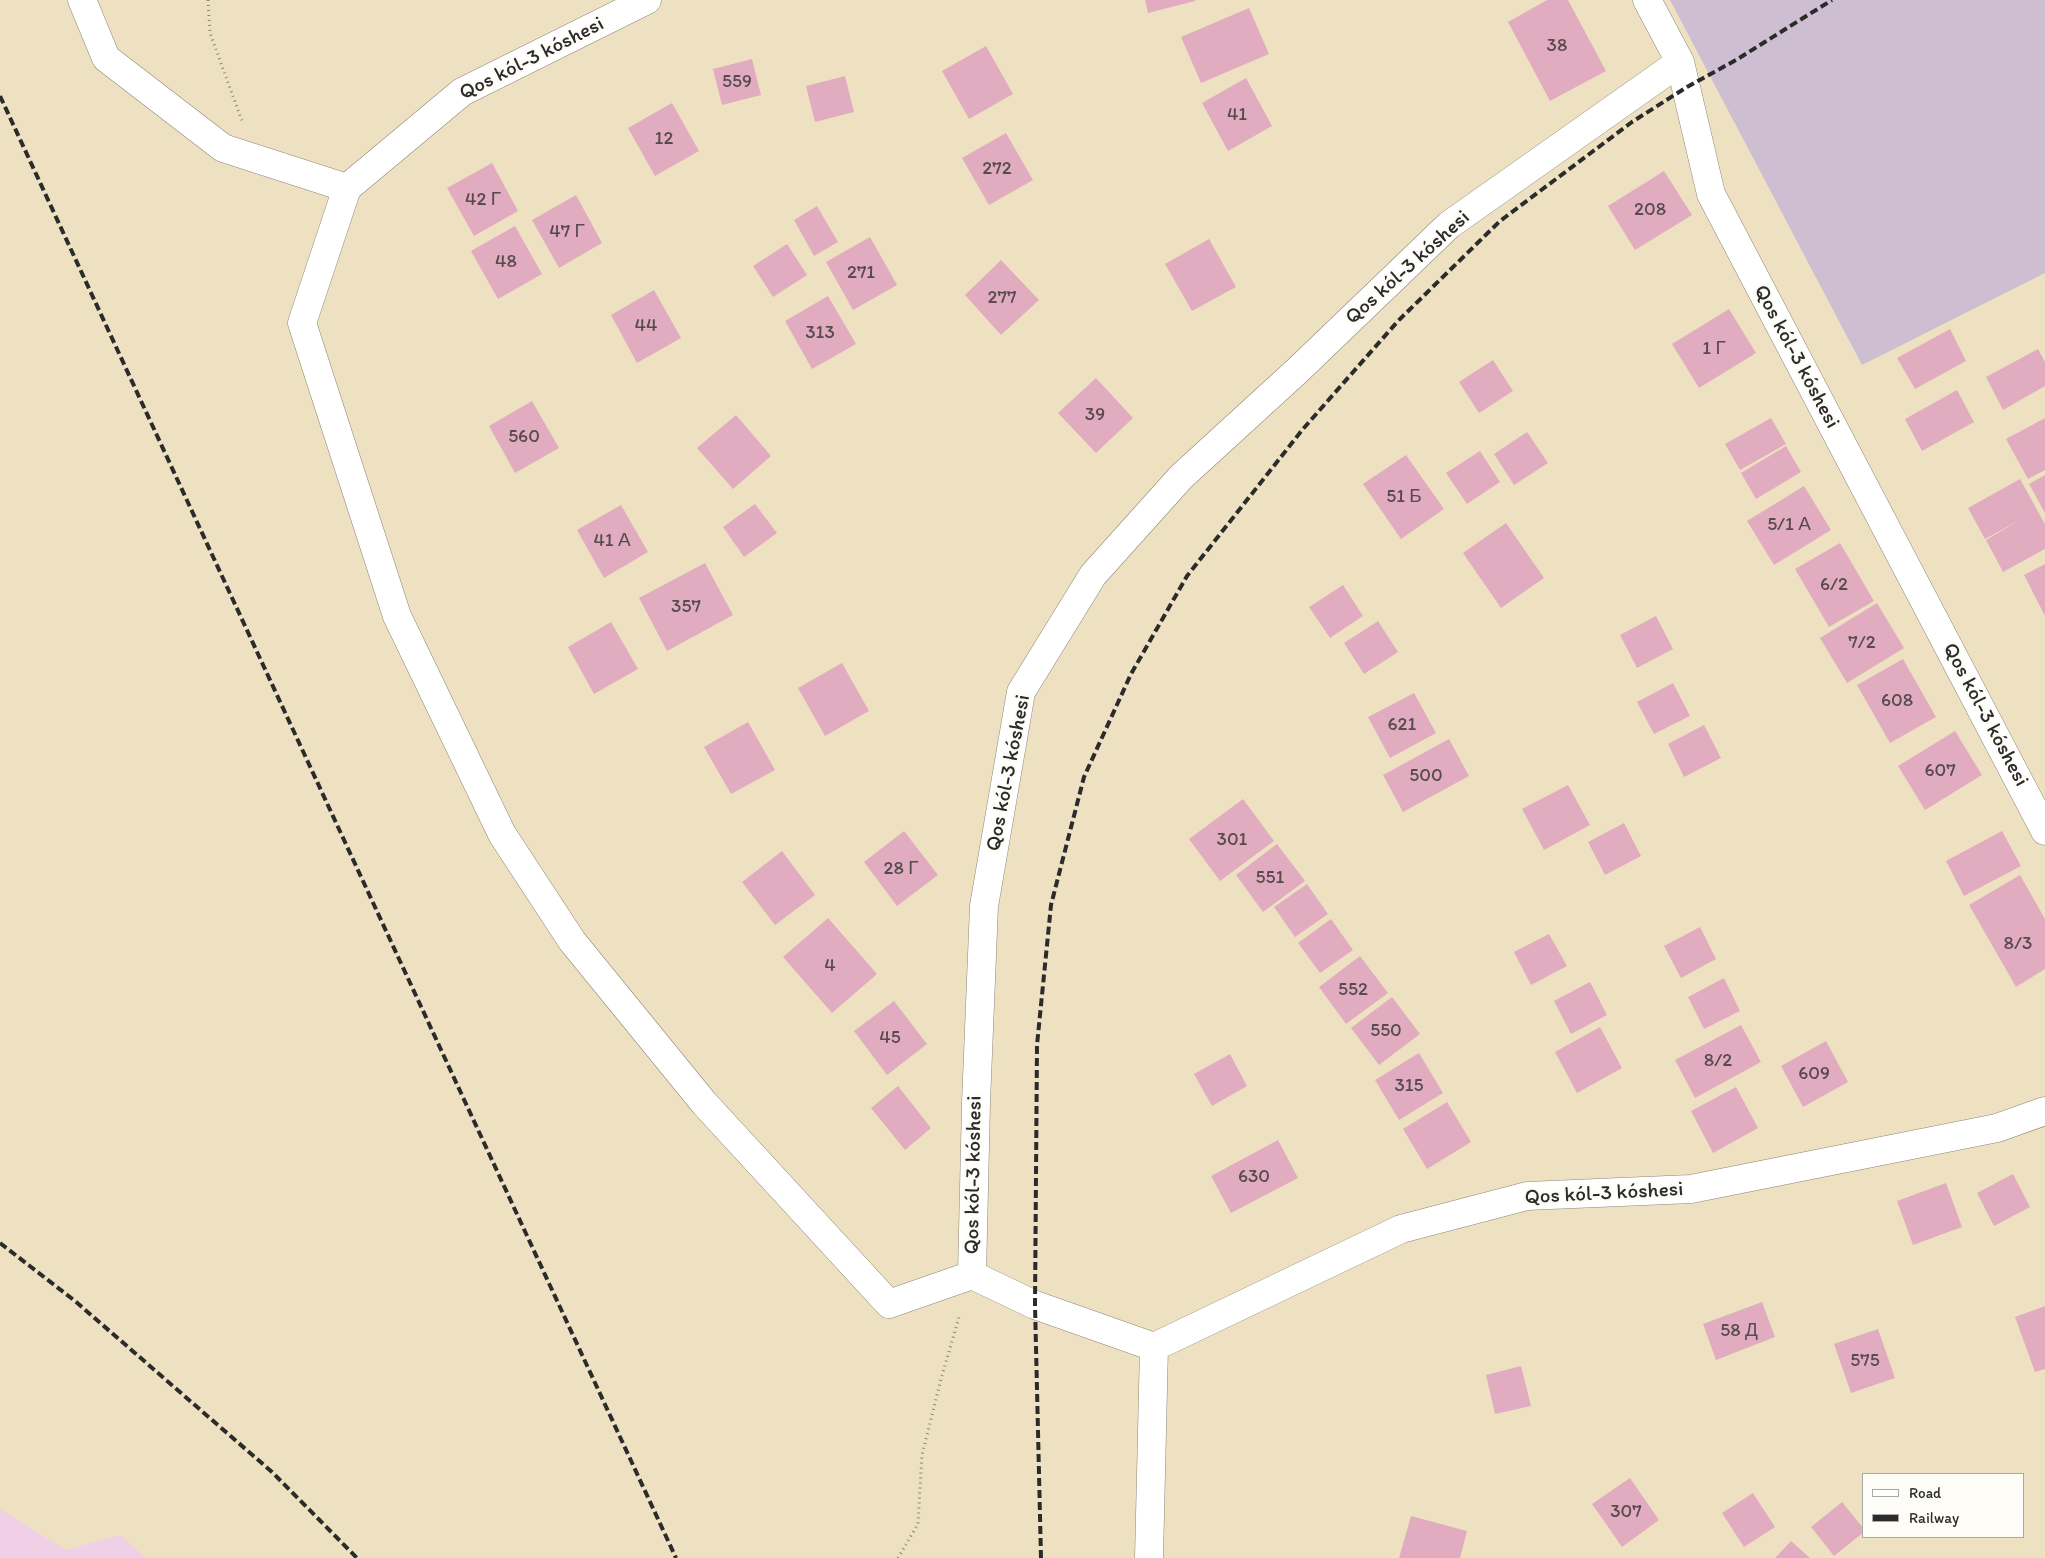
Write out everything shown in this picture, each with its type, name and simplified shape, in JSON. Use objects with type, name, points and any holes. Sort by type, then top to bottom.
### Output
[{"type":"street","points":[[82,0],[106,58],[223,148],[347,188],[302,323],[397,616],[502,834],[572,941],[704,1103],[889,1304],[972,1275],[1035,1305],[1154,1347],[1149,1558]]},
{"type":"street","name":"Qos kól-3 kóshesi","points":[[347,188],[462,92],[648,0]]},
{"type":"street","points":[[1647,0],[1680,62]]},
{"type":"street","name":"Qos kól-3 kóshesi","points":[[972,1275],[976,1103],[984,906],[1021,692],[1093,575],[1181,478],[1298,370],[1448,225],[1680,62],[1711,194],[2045,831]]},
{"type":"street","name":"Qos kól-3 kóshesi","points":[[1154,1347],[1400,1229],[1527,1196],[1691,1189],[1997,1128],[2045,1110]]},
{"type":"path","points":[[208,0],[210,33],[257,159]]},
{"type":"path","points":[[898,1558],[918,1524],[922,1455],[941,1379],[972,1275]]},
{"type":"shaded area","points":[[1670,0],[2045,0],[2045,273],[1862,365]]},
{"type":"shaded area","points":[[0,1509],[66,1550],[120,1535],[146,1558],[0,1558]]},
{"type":"building","points":[[1145,0],[1195,0],[1195,1],[1148,13]]},
{"type":"building","points":[[1547,0],[1568,0],[1606,71],[1550,101],[1508,22]]},
{"type":"building","points":[[1249,8],[1269,54],[1201,83],[1181,37]]},
{"type":"building","points":[[986,46],[1013,94],[969,119],[942,71]]},
{"type":"building","points":[[752,59],[761,95],[722,105],[713,69]]},
{"type":"building","points":[[845,76],[854,112],[815,122],[806,86]]},
{"type":"building","points":[[1246,78],[1272,126],[1228,151],[1202,103]]},
{"type":"building","points":[[672,103],[699,151],[655,176],[628,128]]},
{"type":"building","points":[[1006,133],[1033,180],[989,205],[962,158]]},
{"type":"building","points":[[492,163],[518,211],[474,236],[447,188]]},
{"type":"building","points":[[1664,171],[1692,215],[1635,250],[1608,206]]},
{"type":"building","points":[[576,195],[602,243],[559,268],[532,220]]},
{"type":"building","points":[[817,206],[838,242],[814,256],[794,220]]},
{"type":"building","points":[[515,226],[542,274],[498,299],[471,251]]},
{"type":"building","points":[[870,237],[897,285],[853,310],[826,262]]},
{"type":"building","points":[[1209,239],[1236,287],[1192,311],[1165,264]]},
{"type":"building","points":[[787,244],[807,275],[773,297],[753,266]]},
{"type":"building","points":[[1001,260],[1039,300],[1001,335],[965,295]]},
{"type":"building","points":[[654,290],[681,338],[637,363],[611,315]]},
{"type":"building","points":[[828,296],[856,344],[812,369],[785,321]]},
{"type":"building","points":[[1729,309],[1756,353],[1699,388],[1672,344]]},
{"type":"building","points":[[1950,329],[1966,361],[1915,389],[1897,358]]},
{"type":"building","points":[[2038,349],[2045,362],[2045,386],[2003,410],[1986,377]]},
{"type":"building","points":[[1493,360],[1513,391],[1479,413],[1459,382]]},
{"type":"building","points":[[1096,378],[1133,418],[1096,453],[1058,413]]},
{"type":"building","points":[[1957,390],[1974,422],[1922,451],[1905,419]]},
{"type":"building","points":[[532,401],[559,448],[515,473],[489,426]]},
{"type":"building","points":[[736,415],[771,456],[733,489],[697,448]]},
{"type":"building","points":[[1771,418],[1786,444],[1740,470],[1725,444]]},
{"type":"building","points":[[2045,418],[2045,470],[2028,479],[2006,439]]},
{"type":"building","points":[[1527,432],[1548,463],[1514,485],[1494,454]]},
{"type":"building","points":[[1786,446],[1801,472],[1756,499],[1741,473]]},
{"type":"building","points":[[1480,451],[1500,482],[1467,504],[1446,473]]},
{"type":"building","points":[[1406,455],[1444,509],[1401,539],[1363,484]]},
{"type":"building","points":[[2045,475],[2045,513],[2029,484]]},
{"type":"building","points":[[2020,479],[2045,524],[2045,549],[2003,572],[1986,540],[2020,520],[1985,539],[1968,508]]},
{"type":"building","points":[[1804,486],[1831,530],[1774,565],[1747,521]]},
{"type":"building","points":[[755,504],[777,533],[744,557],[723,527]]},
{"type":"building","points":[[621,505],[648,552],[604,578],[577,530]]},
{"type":"building","points":[[1506,523],[1544,578],[1501,608],[1463,553]]},
{"type":"building","points":[[1840,543],[1874,601],[1829,627],[1795,569]]},
{"type":"building","points":[[705,563],[733,615],[667,651],[639,598]]},
{"type":"building","points":[[2045,564],[2045,616],[2024,575]]},
{"type":"building","points":[[1343,585],[1363,616],[1330,638],[1309,607]]},
{"type":"building","points":[[1877,603],[1904,648],[1847,683],[1820,638]]},
{"type":"building","points":[[1656,616],[1673,649],[1637,668],[1620,635]]},
{"type":"building","points":[[1378,621],[1398,652],[1364,674],[1344,643]]},
{"type":"building","points":[[611,622],[638,669],[594,694],[568,647]]},
{"type":"building","points":[[1903,659],[1936,717],[1890,743],[1857,685]]},
{"type":"building","points":[[842,663],[869,711],[825,736],[798,688]]},
{"type":"building","points":[[1673,683],[1690,716],[1654,734],[1637,702]]},
{"type":"building","points":[[1414,693],[1436,733],[1390,758],[1368,717]]},
{"type":"building","points":[[748,722],[775,770],[731,794],[704,747]]},
{"type":"building","points":[[1704,725],[1721,758],[1684,777],[1668,744]]},
{"type":"building","points":[[1955,731],[1982,775],[1925,810],[1898,766]]},
{"type":"building","points":[[1449,739],[1469,776],[1403,812],[1383,775]]},
{"type":"building","points":[[1568,785],[1590,825],[1544,850],[1522,809]]},
{"type":"building","points":[[1243,799],[1274,841],[1220,881],[1189,839]]},
{"type":"building","points":[[1624,823],[1641,856],[1605,875],[1588,842]]},
{"type":"building","points":[[904,831],[938,875],[897,906],[864,862]]},
{"type":"building","points":[[2002,831],[2021,866],[1964,896],[1946,861]]},
{"type":"building","points":[[1277,844],[1305,881],[1263,912],[1236,875]]},
{"type":"building","points":[[782,851],[815,895],[775,925],[742,882]]},
{"type":"building","points":[[2020,875],[2045,919],[2045,969],[2016,987],[1969,905]]},
{"type":"building","points":[[1307,884],[1328,914],[1295,937],[1274,907]]},
{"type":"building","points":[[828,918],[877,974],[832,1013],[783,957]]},
{"type":"building","points":[[1331,919],[1353,950],[1320,973],[1298,943]]},
{"type":"building","points":[[1700,927],[1716,959],[1681,978],[1664,946]]},
{"type":"building","points":[[1549,934],[1567,966],[1531,985],[1514,952]]},
{"type":"building","points":[[1360,956],[1388,993],[1346,1024],[1319,987]]},
{"type":"building","points":[[1724,978],[1740,1011],[1704,1029],[1688,997]]},
{"type":"building","points":[[1590,982],[1607,1015],[1571,1034],[1554,1001]]},
{"type":"building","points":[[1392,997],[1420,1034],[1379,1065],[1351,1028]]},
{"type":"building","points":[[894,1001],[927,1044],[887,1075],[854,1031]]},
{"type":"building","points":[[1741,1025],[1761,1062],[1695,1098],[1675,1060]]},
{"type":"building","points":[[1600,1027],[1622,1068],[1577,1093],[1555,1052]]},
{"type":"building","points":[[1826,1041],[1848,1082],[1803,1107],[1781,1066]]},
{"type":"building","points":[[1419,1053],[1443,1093],[1399,1120],[1375,1080]]},
{"type":"building","points":[[1230,1054],[1247,1086],[1212,1106],[1194,1074]]},
{"type":"building","points":[[898,1086],[931,1128],[905,1150],[871,1108]]},
{"type":"building","points":[[1736,1087],[1758,1128],[1713,1153],[1691,1111]]},
{"type":"building","points":[[1447,1102],[1471,1142],[1427,1169],[1403,1129]]},
{"type":"building","points":[[1278,1140],[1298,1178],[1231,1213],[1211,1176]]},
{"type":"building","points":[[2013,1174],[2030,1207],[1994,1226],[1977,1193]]},
{"type":"building","points":[[1946,1183],[1962,1227],[1913,1245],[1897,1201]]},
{"type":"building","points":[[1762,1302],[1775,1337],[1716,1360],[1703,1324]]},
{"type":"building","points":[[2045,1306],[2045,1369],[2035,1372],[2015,1317]]},
{"type":"building","points":[[1878,1329],[1895,1378],[1851,1393],[1834,1344]]},
{"type":"building","points":[[1521,1366],[1531,1406],[1495,1414],[1486,1375]]},
{"type":"building","points":[[1630,1478],[1659,1520],[1622,1547],[1592,1504]]},
{"type":"building","points":[[1753,1493],[1775,1527],[1744,1547],[1722,1513]]},
{"type":"building","points":[[1842,1502],[1862,1527],[1862,1534],[1834,1556],[1811,1527]]},
{"type":"building","points":[[1411,1516],[1467,1531],[1460,1558],[1399,1558]]},
{"type":"building","points":[[1791,1541],[1810,1558],[1775,1558]]},
{"type":"railway","points":[[1041,1558],[1035,1305],[1037,1045],[1051,905],[1084,777],[1131,674],[1187,576],[1303,429],[1398,321],[1500,221],[1632,122],[1832,0]]},
{"type":"railway","points":[[0,96],[676,1558]]},
{"type":"railway","points":[[0,1243],[75,1301],[272,1472],[357,1558]]}]
